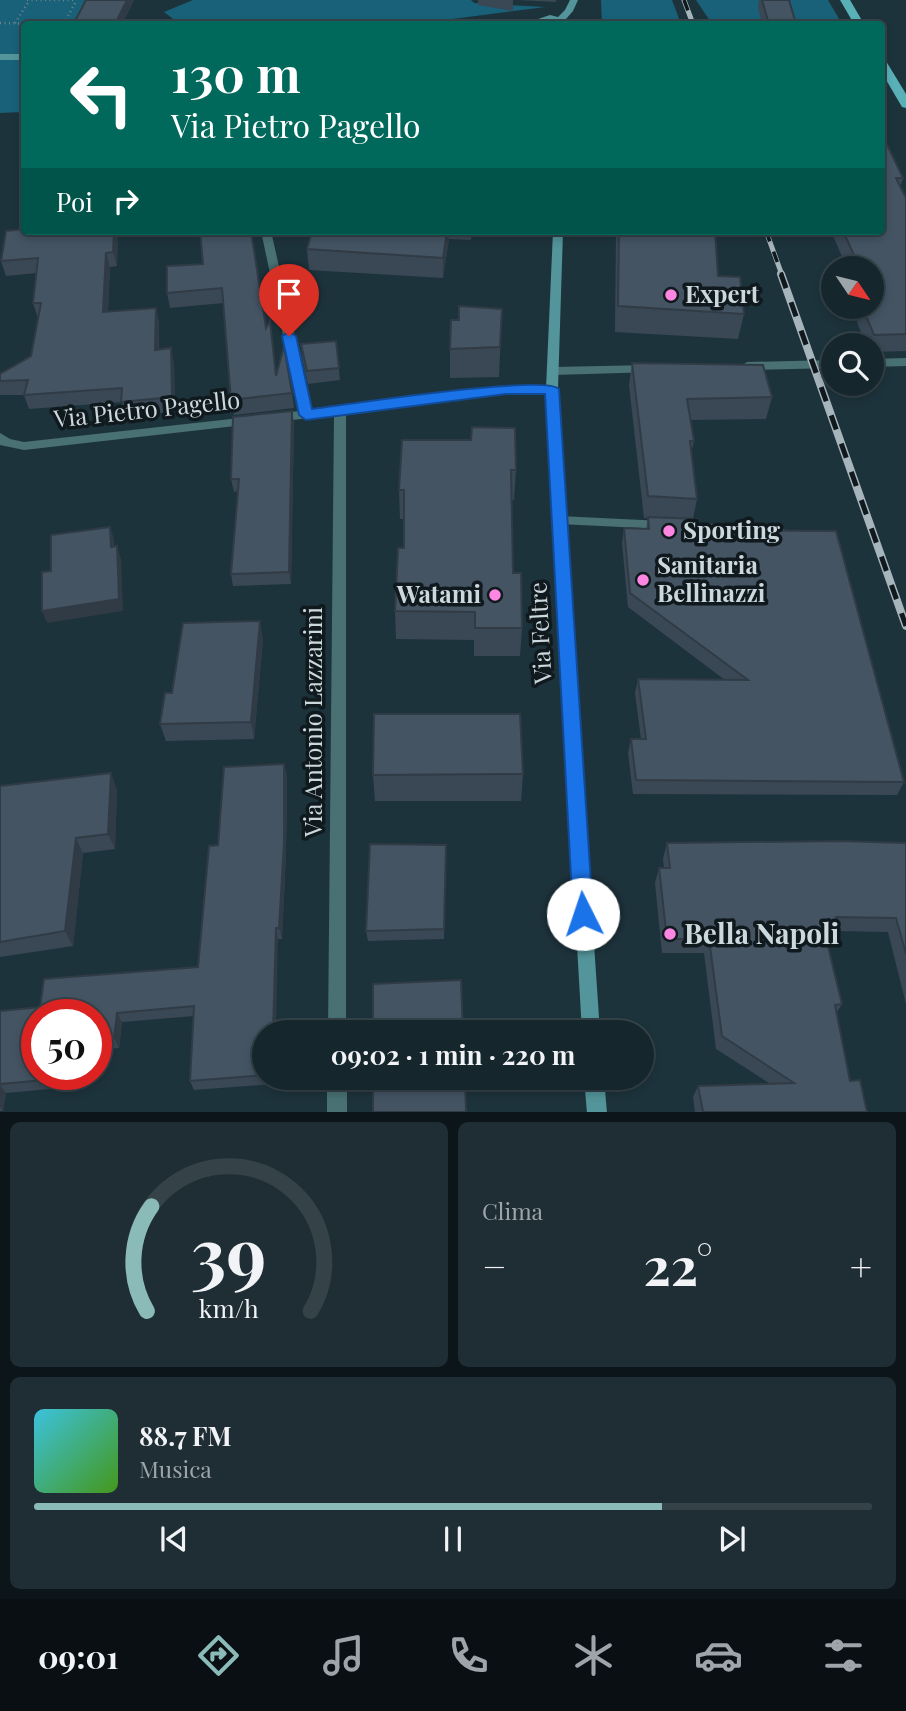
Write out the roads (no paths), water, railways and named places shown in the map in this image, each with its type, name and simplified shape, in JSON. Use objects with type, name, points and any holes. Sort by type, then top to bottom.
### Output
[{"type":"main road","points":[[561,19],[574,0]]},
{"type":"main road","points":[[845,0],[857,21]]},
{"type":"main road","points":[[535,21],[567,21]]},
{"type":"main road","points":[[0,57],[21,57]]},
{"type":"main road","points":[[885,68],[906,104]]},
{"type":"main road","name":"Via Feltre","points":[[558,235],[552,389],[590,1020]]},
{"type":"main road","points":[[595,1090],[597,1112]]},
{"type":"street","points":[[267,235],[306,415]]},
{"type":"street","points":[[884,363],[906,362]]},
{"type":"street","points":[[730,367],[821,364]]},
{"type":"street","points":[[553,371],[661,369]]},
{"type":"street","name":"Via Pietro Pagello","points":[[0,437],[6,443],[24,446],[506,390],[552,389]]},
{"type":"street","name":"Via Antonio Lazzarini","points":[[337,1020],[340,411]]},
{"type":"street","points":[[337,1090],[337,1112]]},
{"type":"lane","points":[[559,520],[801,533]]},
{"type":"railway","points":[[684,0],[692,21]]},
{"type":"railway","points":[[767,235],[782,275]]},
{"type":"railway","points":[[781,274],[906,626]]},
{"type":"place","name":"Expert","points":[[671,295]]},
{"type":"place","name":"Sporting","points":[[669,531]]},
{"type":"place","name":"Sanitaria Bellinazzi","points":[[643,580]]},
{"type":"place","name":"Watami","points":[[495,595]]},
{"type":"place","name":"Bella Napoli","points":[[670,934]]}]
